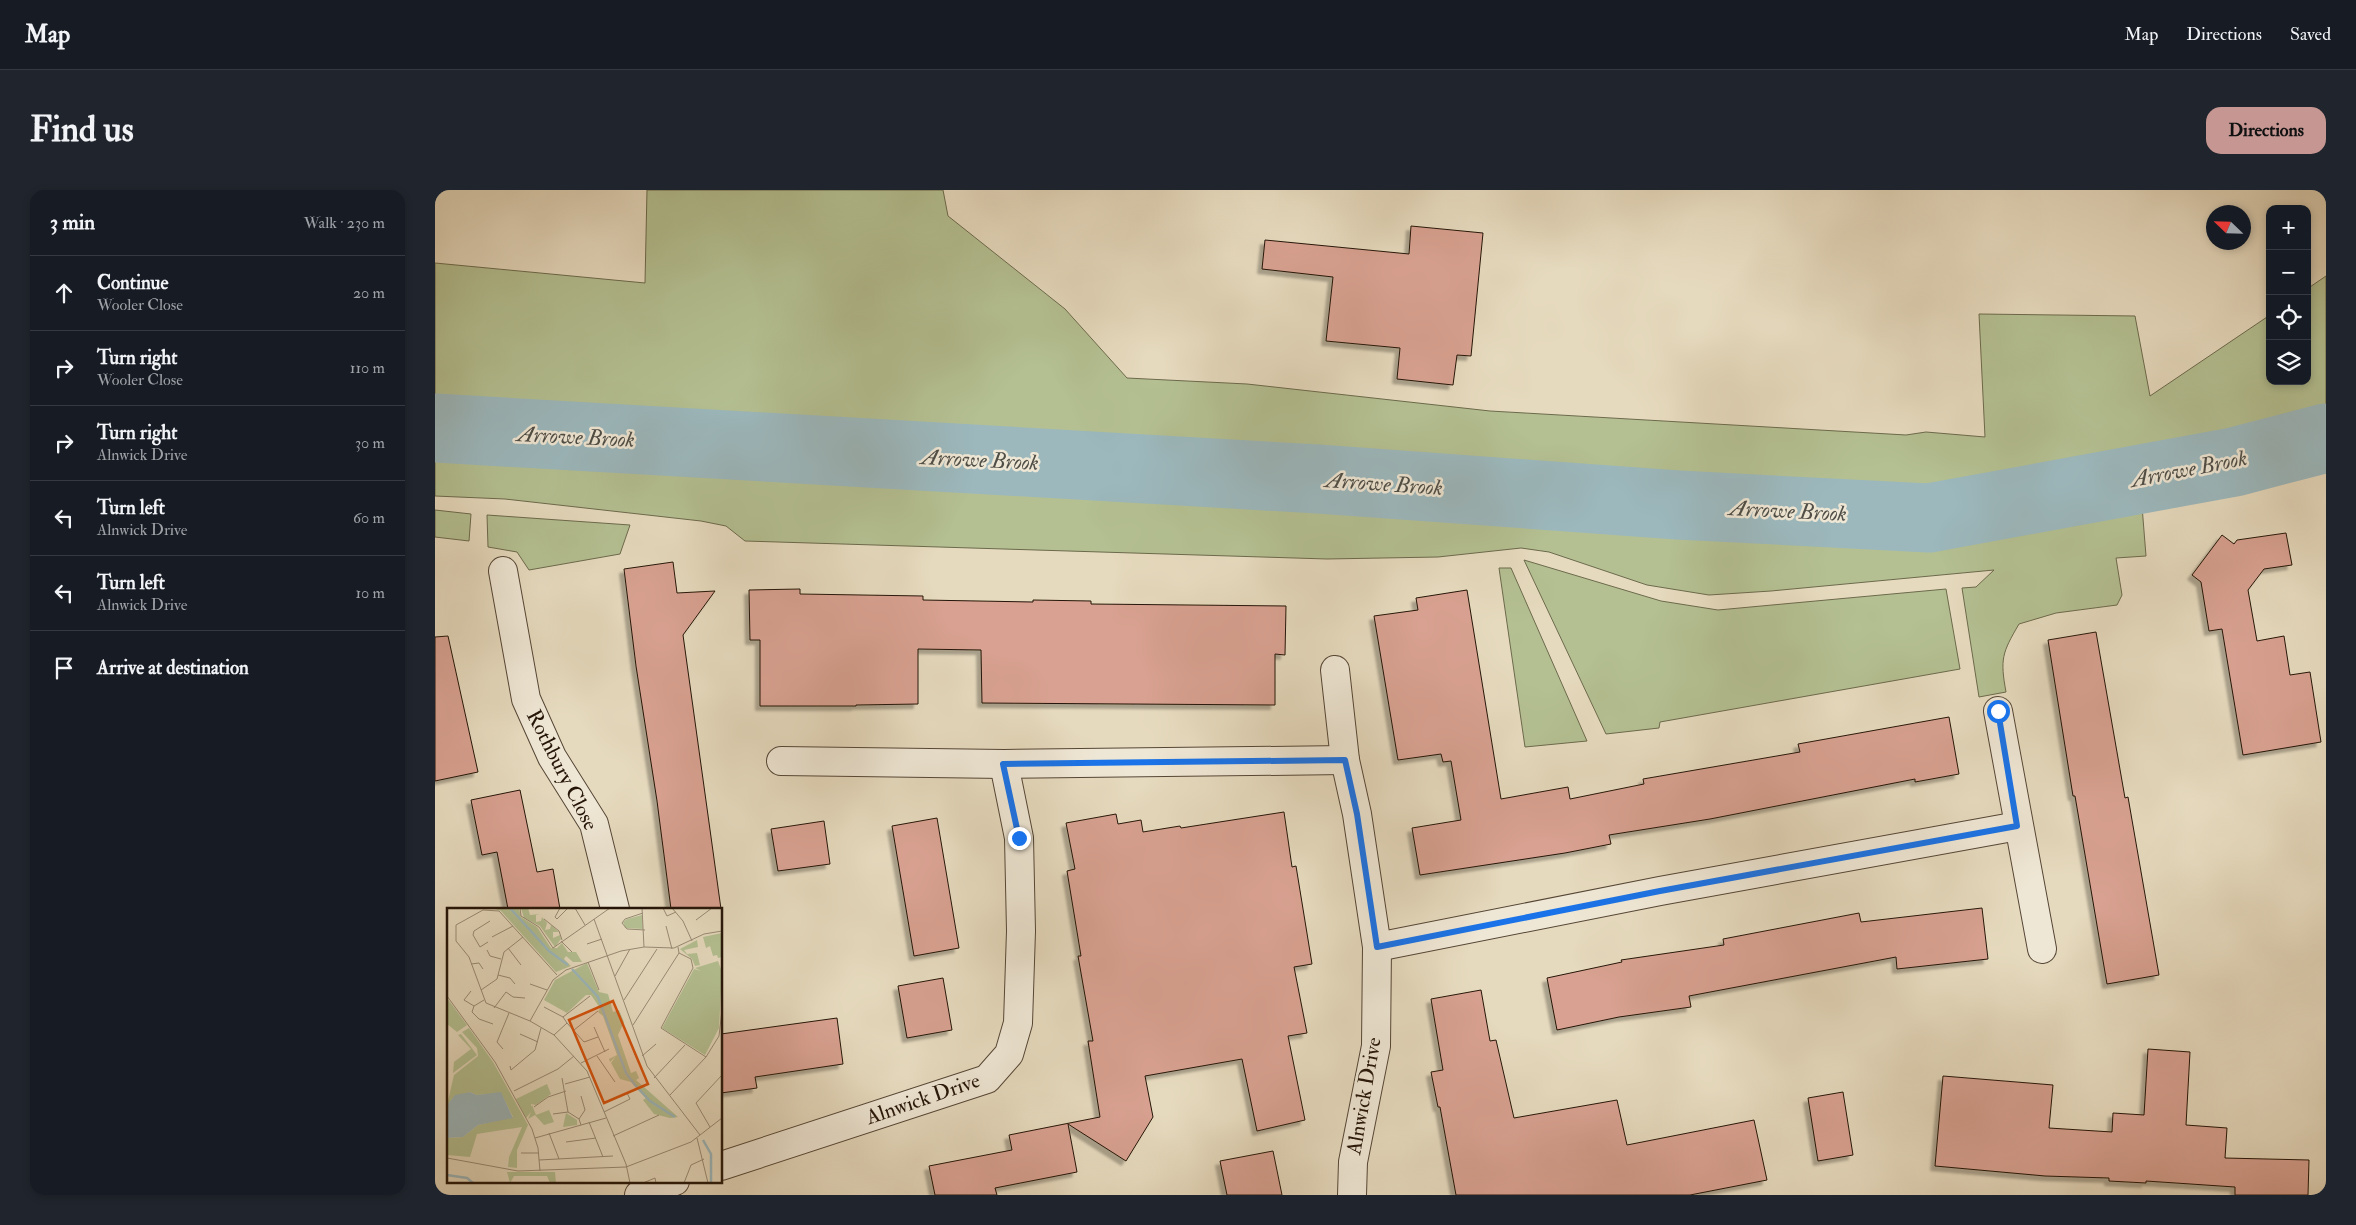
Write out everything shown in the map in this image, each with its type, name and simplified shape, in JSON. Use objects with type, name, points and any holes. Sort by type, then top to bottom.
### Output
[{"type":"street","name":"Rothbury Close","points":[[503,571],[526,700],[552,757],[593,824],[615,908]]},
{"type":"street","name":"Alnwick Drive","points":[[1335,670],[1345,760],[1357,814],[1377,947],[1376,1046],[1353,1162],[1351,1195]]},
{"type":"street","points":[[1998,711],[2017,826],[2041,949]]},
{"type":"street","points":[[781,761],[1003,764],[1345,760]]},
{"type":"street","name":"Alnwick Drive","points":[[723,1165],[987,1078],[1009,1054],[1019,1023],[1021,931],[1019,838],[1003,764]]},
{"type":"street","points":[[1377,947],[1670,889],[2017,826]]},
{"type":"green space","points":[[647,190],[943,190],[948,216],[1065,309],[1127,378],[1247,384],[1490,411],[1906,435],[1926,432],[1985,437],[1979,314],[2135,316],[2150,396],[2266,318],[2266,385],[2311,385],[2311,286],[2326,276],[2326,470],[2142,506],[2146,556],[2116,558],[2122,595],[2117,605],[2056,613],[2019,624],[2004,656],[2003,672],[2006,692],[1979,697],[1962,588],[1976,587],[1994,570],[1709,595],[1647,585],[1549,552],[1521,548],[1438,557],[1327,559],[745,541],[726,526],[701,521],[505,499],[435,496],[435,263],[645,283]]},
{"type":"green space","points":[[435,510],[471,514],[469,541],[435,537]]},
{"type":"green space","points":[[487,515],[630,525],[620,554],[529,570],[517,552],[488,547]]},
{"type":"green space","points":[[1524,560],[1661,601],[1718,610],[1946,589],[1960,669],[1660,722],[1659,728],[1606,734]]},
{"type":"green space","points":[[1499,568],[1511,568],[1587,741],[1525,747]]},
{"type":"building","points":[[1411,226],[1483,233],[1471,356],[1457,355],[1453,385],[1397,379],[1400,348],[1326,341],[1333,277],[1262,269],[1265,240],[1409,254]]},
{"type":"building","points":[[2286,533],[2292,565],[2264,569],[2248,590],[2257,641],[2284,636],[2290,675],[2310,672],[2321,742],[2243,755],[2222,629],[2209,631],[2201,582],[2192,575],[2222,535],[2234,544],[2237,540]]},
{"type":"building","points":[[673,562],[677,593],[715,591],[683,635],[721,908],[671,908],[624,569]]},
{"type":"building","points":[[800,589],[800,594],[923,596],[923,600],[1033,602],[1033,600],[1091,601],[1091,604],[1286,606],[1285,655],[1275,654],[1275,705],[982,703],[981,650],[918,649],[918,704],[760,706],[760,640],[750,640],[749,590]]},
{"type":"building","points":[[1467,590],[1501,799],[1568,787],[1570,799],[1644,784],[1643,779],[1800,752],[1798,744],[1949,717],[1959,774],[1915,782],[1915,779],[1710,819],[1609,835],[1611,844],[1565,853],[1420,875],[1412,828],[1461,820],[1451,761],[1443,762],[1441,754],[1398,760],[1374,616],[1418,610],[1416,598]]},
{"type":"building","points":[[2096,632],[2125,798],[2128,797],[2159,975],[2107,984],[2075,796],[2073,796],[2048,640]]},
{"type":"building","points":[[448,636],[478,772],[435,781],[435,637]]},
{"type":"building","points":[[520,790],[537,872],[553,869],[560,908],[508,908],[497,852],[482,855],[471,800]]},
{"type":"building","points":[[1284,812],[1292,867],[1296,866],[1312,964],[1294,967],[1307,1033],[1288,1036],[1305,1120],[1257,1131],[1242,1059],[1145,1076],[1153,1117],[1126,1161],[1068,1124],[1077,1172],[995,1188],[997,1195],[935,1195],[929,1166],[1012,1150],[1009,1135],[1100,1117],[1088,1041],[1093,1041],[1078,956],[1081,956],[1067,871],[1075,869],[1066,823],[1116,814],[1118,824],[1141,820],[1143,832]]},
{"type":"building","points":[[937,818],[959,948],[914,956],[892,826]]},
{"type":"building","points":[[824,821],[830,864],[778,871],[771,829]]},
{"type":"building","points":[[1982,908],[1988,959],[1897,969],[1896,957],[1689,996],[1691,1007],[1619,1017],[1557,1030],[1547,978],[1622,962],[1621,960],[1724,945],[1723,939],[1859,913],[1861,922]]},
{"type":"building","points":[[943,978],[952,1030],[907,1038],[898,986]]},
{"type":"building","points":[[1481,990],[1490,1041],[1496,1040],[1514,1118],[1617,1100],[1627,1145],[1754,1120],[1767,1180],[1690,1195],[1456,1195],[1440,1107],[1438,1107],[1431,1072],[1443,1070],[1431,999]]},
{"type":"building","points":[[837,1018],[843,1064],[755,1077],[757,1088],[723,1093],[723,1034]]},
{"type":"building","points":[[2148,1049],[2190,1052],[2186,1125],[2227,1128],[2225,1158],[2309,1160],[2308,1195],[2235,1195],[2235,1187],[2146,1181],[2146,1183],[2109,1181],[2109,1178],[2045,1176],[1935,1166],[1943,1076],[2053,1085],[2049,1128],[2112,1132],[2113,1113],[2144,1115]]},
{"type":"building","points":[[1843,1092],[1853,1155],[1818,1161],[1808,1098]]},
{"type":"building","points":[[1273,1151],[1282,1195],[1227,1195],[1220,1161]]},
{"type":"waterway","name":"Arrowe Brook","points":[[435,428],[1318,479],[1678,505],[1929,518],[2234,462],[2326,438]]},
{"type":"route","points":[[1019,838],[1003,764],[1345,760],[1357,814],[1377,947],[1660,891],[2017,826],[1998,711]]}]
